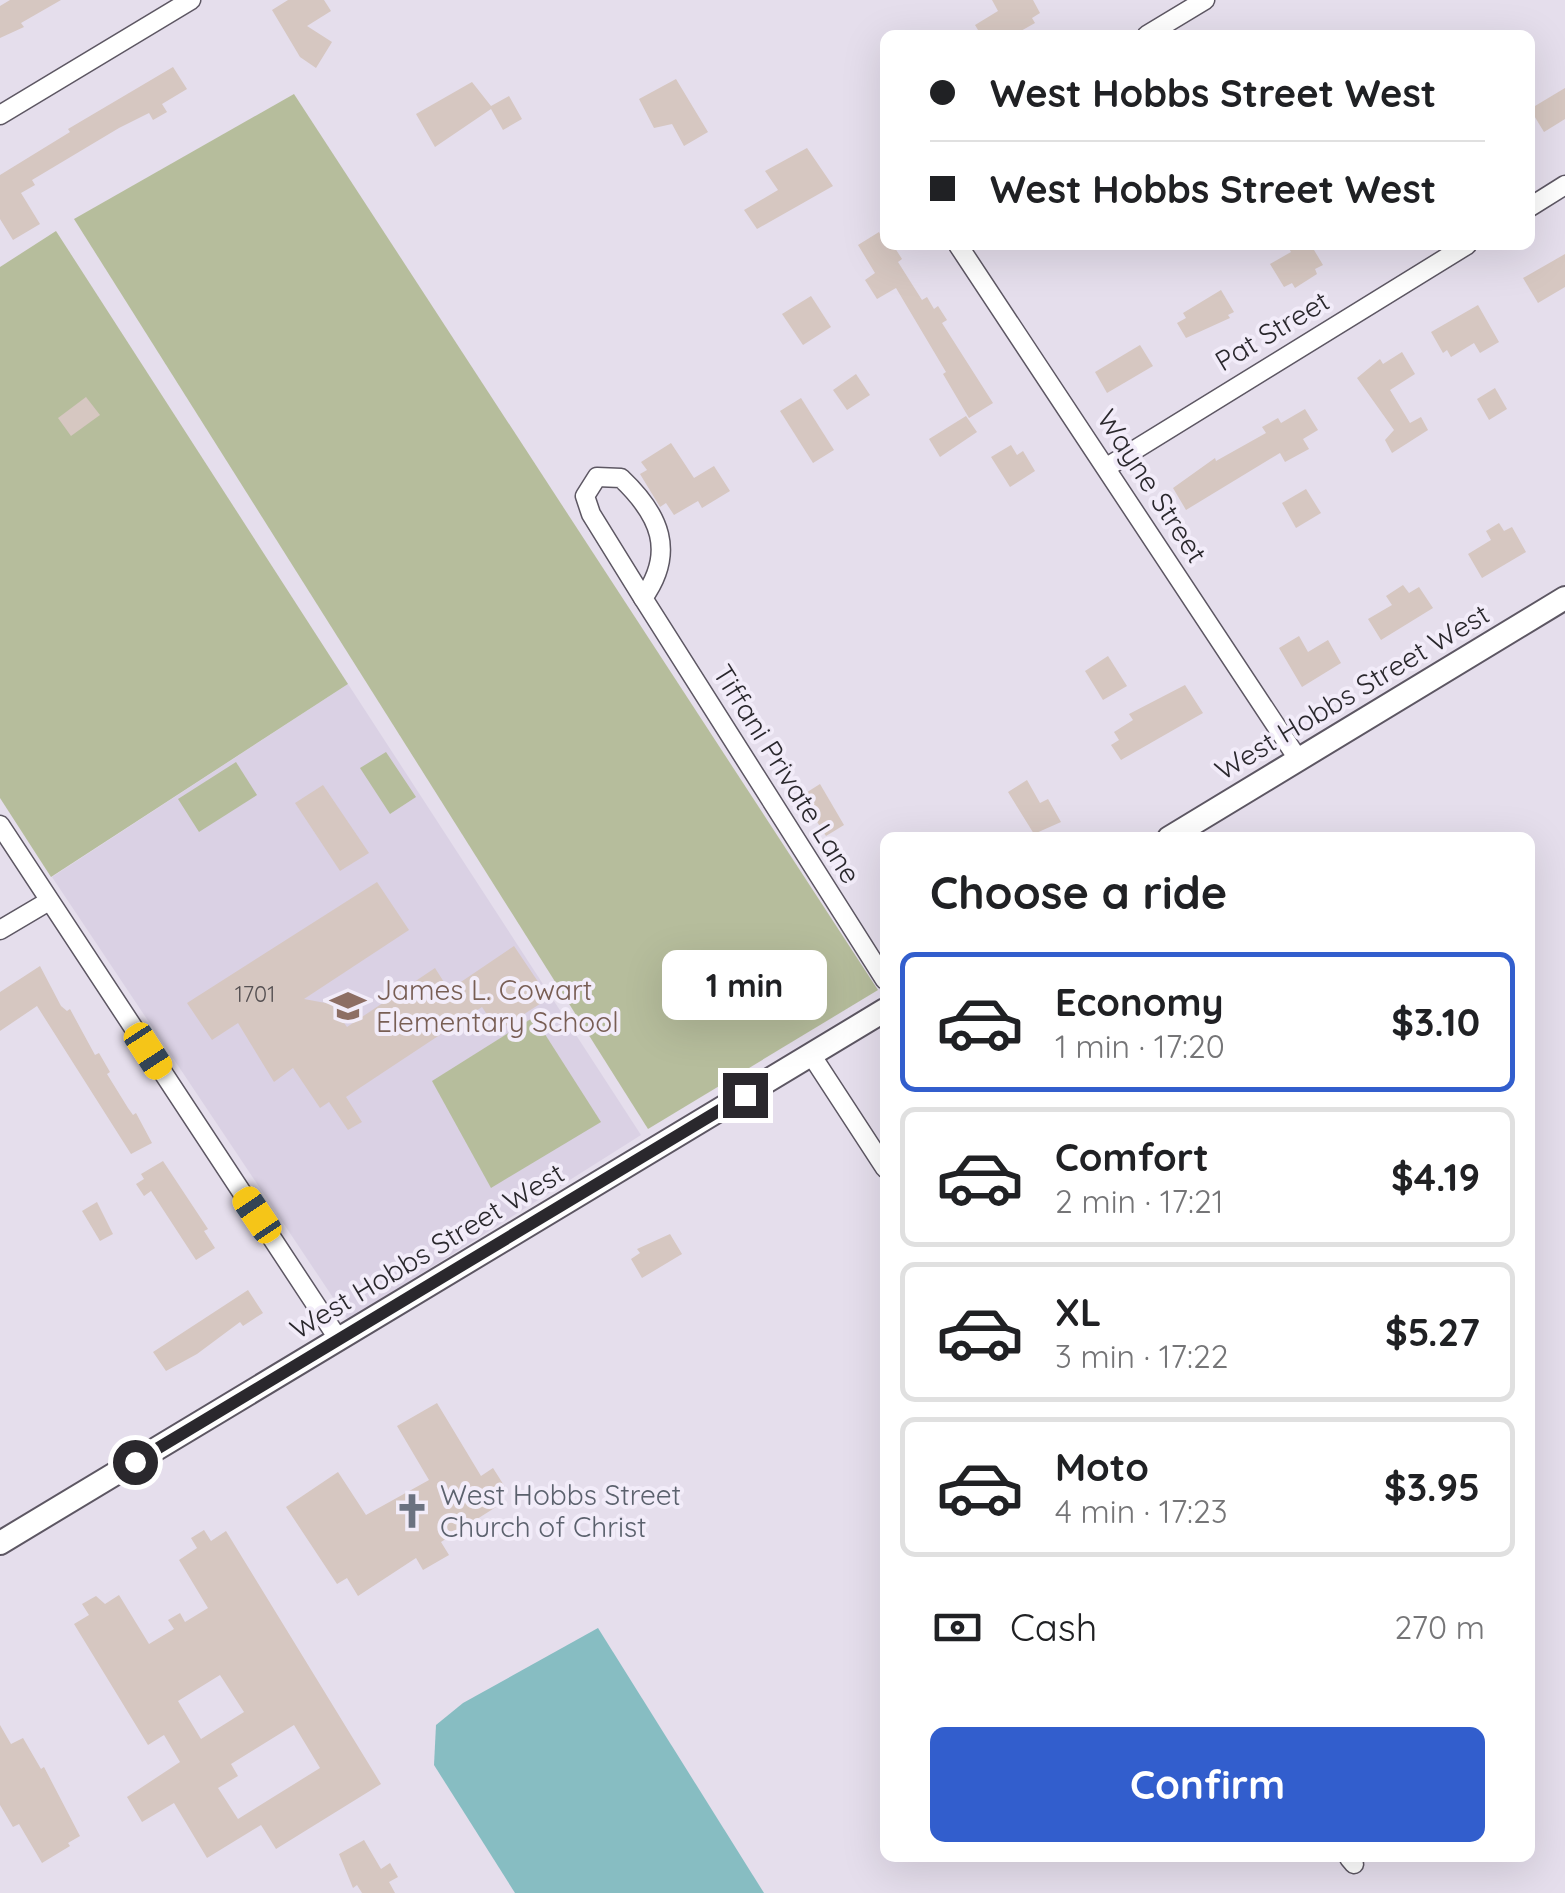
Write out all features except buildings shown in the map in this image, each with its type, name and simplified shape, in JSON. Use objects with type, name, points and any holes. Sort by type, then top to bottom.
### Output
[{"type":"street","points":[[0,114],[191,0]]},
{"type":"street","points":[[1155,30],[1205,0]]},
{"type":"street","points":[[1535,203],[1565,185]]},
{"type":"street","name":"Wayne Street","points":[[961,250],[1298,759]]},
{"type":"street","name":"Pat Street","points":[[1106,467],[1459,250]]},
{"type":"street","name":"Tiffani Private Lane","points":[[643,598],[659,575],[663,554],[659,532],[638,495],[621,478],[597,478],[584,496],[591,514],[643,598],[880,972]]},
{"type":"street","name":"West Hobbs Street West","points":[[1179,832],[1565,598]]},
{"type":"street","points":[[0,825],[340,1340]]},
{"type":"street","points":[[0,930],[49,901]]},
{"type":"street","name":"West Hobbs Street West","points":[[0,1543],[880,1013]]},
{"type":"street","points":[[812,1056],[880,1160]]},
{"type":"shaded area","name":"James L. Cowart Elementary School","points":[[348,684],[641,1135],[348,1320],[52,877]]},
{"type":"green space","points":[[294,94],[878,990],[648,1129],[74,219]]},
{"type":"green space","points":[[56,231],[348,684],[51,877],[0,798],[0,267]]},
{"type":"green space","points":[[386,752],[416,797],[390,814],[360,768]]},
{"type":"green space","points":[[236,762],[257,795],[199,832],[178,799]]},
{"type":"green space","points":[[534,1017],[601,1122],[491,1188],[432,1081]]},
{"type":"water","points":[[598,1628],[764,1893],[515,1893],[434,1765],[436,1725],[463,1703]]},
{"type":"place","name":"James L. Cowart Elementary School","points":[[348,1006]]},
{"type":"place","name":"West Hobbs Street Church of Christ","points":[[412,1511]]},
{"type":"route","points":[[135,1462],[745,1095]]}]
